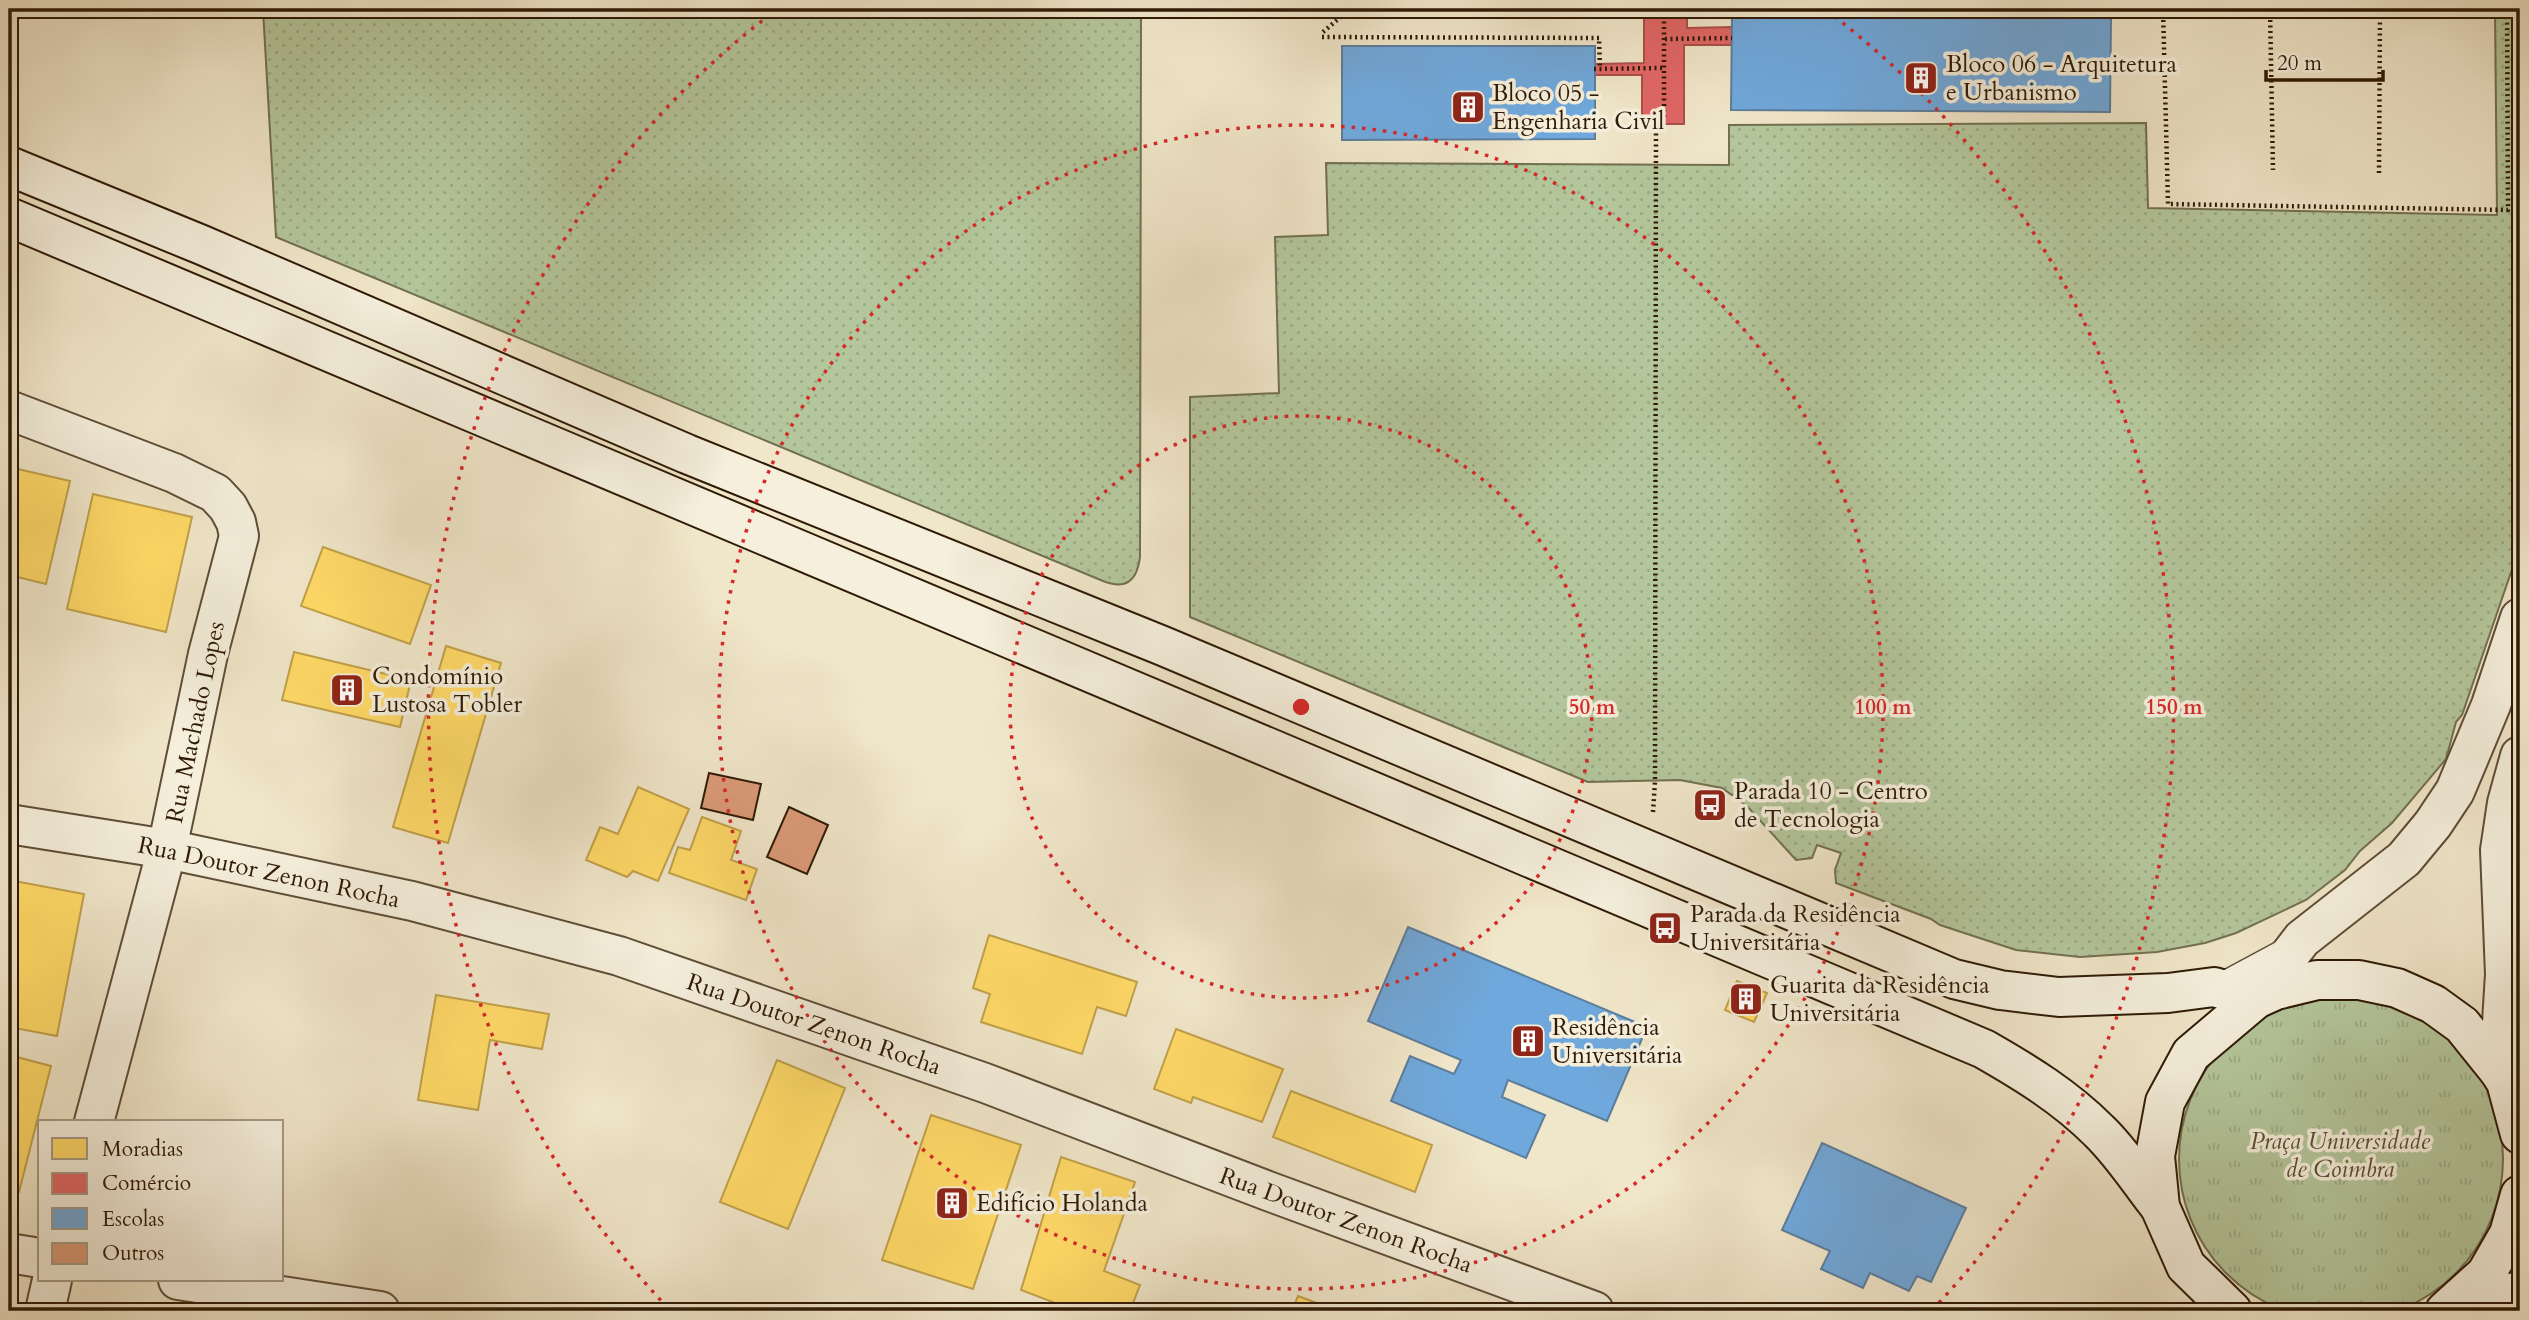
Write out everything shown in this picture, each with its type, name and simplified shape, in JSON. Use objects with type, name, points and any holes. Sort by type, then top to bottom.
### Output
[{"type":"main road","points":[[9,166],[232,258],[687,454],[1163,646],[1954,979],[2000,990],[2059,997],[2168,993],[2214,987],[2256,999],[2276,990],[2317,980],[2359,980],[2397,988],[2433,1004],[2462,1025],[2508,1085]]},
{"type":"main road","points":[[9,217],[1984,1049],[2035,1077],[2069,1103],[2101,1133],[2160,1207],[2186,1266],[2230,1311]]},
{"type":"main road","name":"Rua Machado Lopes","points":[[9,410],[174,473],[215,493],[228,507],[236,522],[239,536],[208,654],[167,849],[95,1120]]},
{"type":"main road","points":[[2160,1207],[2155,1156],[2165,1102],[2190,1054],[2256,999],[2302,939],[2404,859],[2433,824],[2460,778],[2491,705],[2520,618]]},
{"type":"main road","points":[[2520,756],[2507,803],[2500,850],[2508,1085],[2520,1134]]},
{"type":"main road","name":"Rua Doutor Zenon Rocha","points":[[9,824],[167,849],[412,901],[619,956],[985,1083],[1268,1191],[1515,1298],[1594,1311]]},
{"type":"main road","points":[[2447,1311],[2486,1275],[2509,1234],[2520,1195]]},
{"type":"main road","points":[[9,1253],[38,1258]]},
{"type":"main road","points":[[45,1311],[52,1282]]},
{"type":"main road","points":[[191,1282],[380,1311]]},
{"type":"main road","points":[[2447,1311],[2500,1293],[2520,1292]]},
{"type":"lane","points":[[2214,987],[2302,939]]},
{"type":"path","points":[[1350,9],[1322,34],[1599,38],[1597,69],[1663,68]]},
{"type":"path","points":[[1651,852],[1656,781],[1656,124],[1664,116],[1664,9]]},
{"type":"path","points":[[2163,9],[2168,204],[2508,210],[2507,9]]},
{"type":"path","points":[[2270,9],[2273,170]]},
{"type":"path","points":[[2379,173],[2380,9]]},
{"type":"path","points":[[1665,39],[1732,38]]},
{"type":"green space","points":[[263,9],[1141,9],[1140,557],[1133,578],[1124,584],[1103,581],[276,237]]},
{"type":"green space","points":[[2495,9],[2520,9],[2520,546],[2462,715],[2456,722],[2446,759],[2392,823],[2360,851],[2345,870],[2306,900],[2236,933],[2205,943],[2157,952],[2080,957],[2016,950],[1940,925],[1931,919],[1836,883],[1835,870],[1841,853],[1817,845],[1812,858],[1796,860],[1747,806],[1722,788],[1680,780],[1588,782],[1190,617],[1190,397],[1279,393],[1275,237],[1328,235],[1326,163],[1729,165],[1729,125],[2146,123],[2148,208],[2497,215]]},
{"type":"green space","name":"Praça Universidade de Coimbra","points":[[2341,997],[2388,1004],[2403,1010],[2431,1025],[2455,1045],[2475,1069],[2490,1097],[2496,1112],[2503,1159],[2496,1206],[2490,1221],[2475,1249],[2455,1273],[2431,1293],[2403,1308],[2388,1314],[2341,1321],[2294,1314],[2279,1308],[2251,1293],[2227,1273],[2207,1249],[2192,1221],[2186,1206],[2179,1159],[2186,1112],[2192,1097],[2207,1069],[2227,1045],[2251,1025],[2279,1010],[2294,1004]]},
{"type":"building: Moradias","points":[[9,467],[70,481],[46,584],[9,575]]},
{"type":"building: Moradias","points":[[93,494],[192,517],[166,632],[67,609]]},
{"type":"building: Moradias","points":[[323,547],[431,585],[410,644],[301,606]]},
{"type":"building: Moradias","points":[[446,646],[501,663],[448,843],[393,827]]},
{"type":"building: Moradias","name":"Condomínio Lustosa Tobler","points":[[294,652],[411,680],[400,727],[282,700]]},
{"type":"building: Moradias","points":[[638,787],[689,809],[658,881],[633,871],[627,877],[586,860],[600,827],[618,834]]},
{"type":"building: Moradias","points":[[702,817],[741,831],[731,860],[757,869],[746,900],[669,873],[678,847],[690,850]]},
{"type":"building: Moradias","points":[[9,880],[84,894],[57,1036],[9,1027]]},
{"type":"building: Moradias","points":[[989,935],[1137,982],[1126,1016],[1097,1007],[1082,1054],[981,1022],[990,994],[973,988]]},
{"type":"building: Moradias","name":"Guarita da Residência Universitária","points":[[1737,981],[1767,993],[1754,1022],[1725,1010]]},
{"type":"building: Moradias","points":[[436,995],[549,1014],[542,1049],[490,1040],[478,1110],[418,1100]]},
{"type":"building: Moradias","points":[[1176,1029],[1283,1069],[1262,1122],[1193,1097],[1191,1103],[1154,1089]]},
{"type":"building: Moradias","points":[[9,1055],[51,1066],[19,1192],[9,1189]]},
{"type":"building: Moradias","points":[[777,1060],[845,1088],[788,1229],[720,1202]]},
{"type":"building: Moradias","points":[[1291,1091],[1432,1145],[1415,1192],[1273,1137]]},
{"type":"building: Moradias","name":"Edifício Holanda","points":[[931,1115],[1021,1145],[973,1289],[882,1260]]},
{"type":"building: Moradias","points":[[1061,1157],[1135,1182],[1104,1271],[1140,1285],[1130,1311],[1076,1311],[1021,1290]]},
{"type":"building: Moradias","points":[[1298,1296],[1338,1311],[1292,1311]]},
{"type":"building: Comércio","points":[[1644,9],[1687,9],[1687,28],[1732,27],[1732,45],[1684,45],[1684,124],[1642,124],[1642,75],[1595,75],[1595,64],[1644,63]]},
{"type":"building: Escolas","name":"Bloco 06 - Arquitetura e Urbanismo","points":[[1732,16],[2111,18],[2110,112],[1731,110]]},
{"type":"building: Escolas","name":"Bloco 05 - Engenharia Civil","points":[[1342,46],[1595,46],[1595,139],[1342,140]]},
{"type":"building: Escolas","name":"Residência Universitária","points":[[1408,927],[1647,1027],[1607,1121],[1508,1080],[1502,1097],[1545,1115],[1526,1158],[1391,1101],[1410,1056],[1454,1074],[1461,1060],[1368,1021]]},
{"type":"building: Escolas","points":[[1822,1143],[1966,1208],[1931,1282],[1917,1276],[1909,1291],[1870,1273],[1863,1288],[1821,1269],[1830,1251],[1782,1230]]},
{"type":"building: Outros","points":[[709,773],[761,784],[753,820],[701,808]]},
{"type":"building: Outros","points":[[789,807],[828,825],[807,874],[767,857]]},
{"type":"place","name":"Bloco 06 - Arquitetura e Urbanismo","points":[[1921,78]]},
{"type":"place","name":"Bloco 05 - Engenharia Civil","points":[[1468,107]]},
{"type":"place","name":"Condomínio Lustosa Tobler","points":[[347,690]]},
{"type":"place","name":"Parada 10 - Centro de Tecnologia","points":[[1710,805]]},
{"type":"place","name":"Parada da Residência Universitária","points":[[1665,928]]},
{"type":"place","name":"Guarita da Residência Universitária","points":[[1746,999]]},
{"type":"place","name":"Residência Universitária","points":[[1528,1041]]},
{"type":"place","name":"Edifício Holanda","points":[[952,1203]]}]
